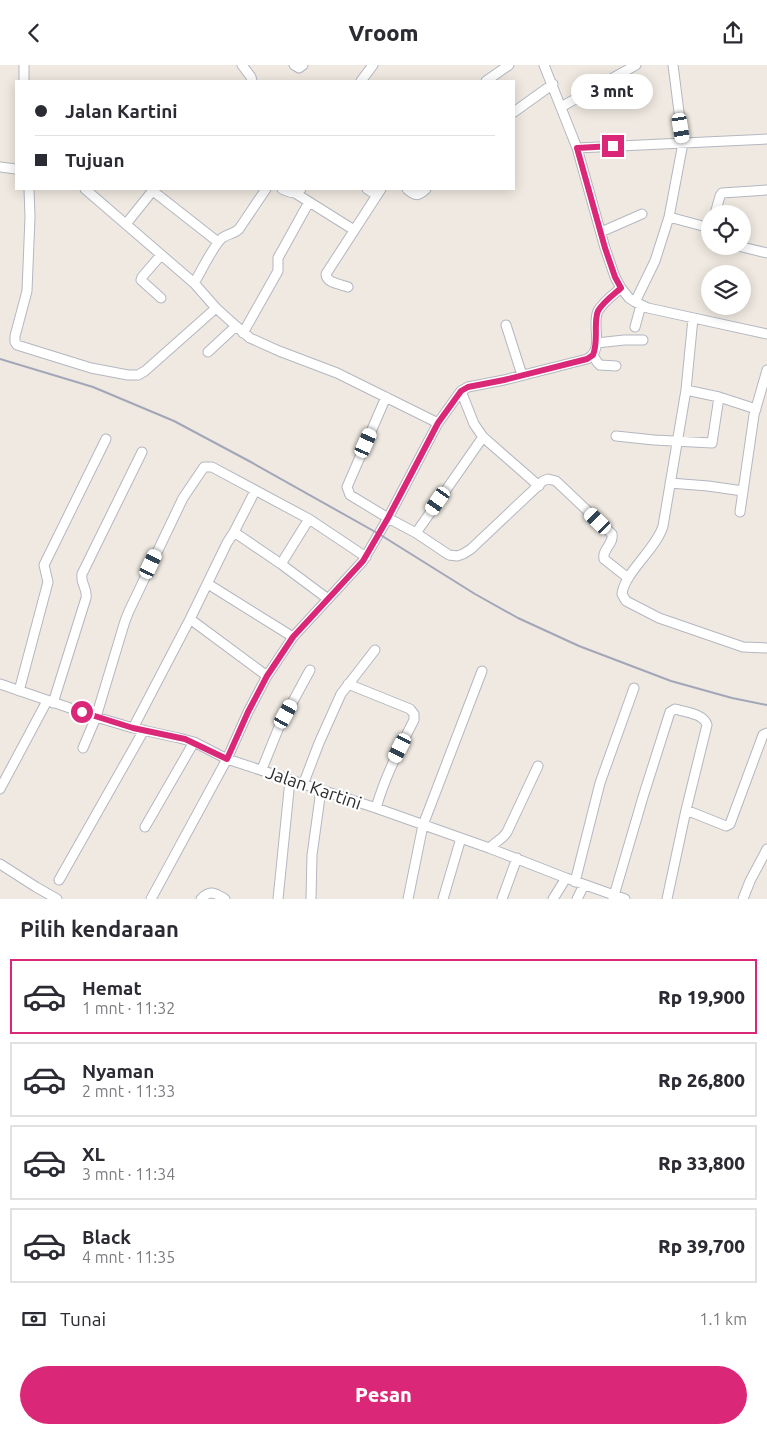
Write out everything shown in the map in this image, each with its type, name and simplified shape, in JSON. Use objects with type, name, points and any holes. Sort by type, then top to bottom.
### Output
[{"type":"street","points":[[24,65],[24,80]]},
{"type":"street","points":[[242,65],[252,80]]},
{"type":"street","points":[[294,65],[299,68],[303,65]]},
{"type":"street","points":[[363,78],[373,65]]},
{"type":"street","points":[[487,80],[509,65]]},
{"type":"street","points":[[544,65],[577,148],[615,277],[621,288],[638,304],[767,334]]},
{"type":"street","points":[[635,327],[638,304],[655,261],[669,217],[683,143],[673,65]]},
{"type":"street","points":[[561,107],[632,66]]},
{"type":"street","points":[[515,111],[552,84]]},
{"type":"street","points":[[577,148],[767,139]]},
{"type":"street","points":[[0,167],[15,169]]},
{"type":"street","points":[[29,190],[30,217],[27,291],[15,336],[16,345],[91,368],[138,375],[145,371],[216,308]]},
{"type":"street","points":[[87,190],[194,283],[239,330],[258,342],[337,373],[438,423]]},
{"type":"street","points":[[126,224],[153,190],[218,242]]},
{"type":"street","points":[[194,283],[218,242],[239,229],[265,190]]},
{"type":"street","points":[[408,190],[417,195],[425,190]]},
{"type":"street","points":[[298,191],[309,202],[354,230]]},
{"type":"street","points":[[718,205],[720,196],[724,192],[767,191]]},
{"type":"street","points":[[348,287],[328,281],[325,276],[378,192]]},
{"type":"street","points":[[208,352],[239,330],[278,271],[278,258],[309,202]]},
{"type":"street","points":[[601,232],[642,215]]},
{"type":"street","points":[[669,217],[701,226]]},
{"type":"street","points":[[751,249],[767,253]]},
{"type":"street","points":[[161,255],[141,279],[161,297]]},
{"type":"street","points":[[151,899],[227,759],[267,676],[293,637],[359,567],[366,557],[438,423],[461,391],[468,387],[587,359],[593,355],[596,343],[597,313],[621,288]]},
{"type":"street","points":[[693,318],[686,390],[661,531],[628,578],[622,591],[624,599],[653,616],[744,647],[767,648]]},
{"type":"street","points":[[506,325],[522,375]]},
{"type":"street","points":[[596,343],[643,340]]},
{"type":"street","points":[[593,355],[600,365],[616,366]]},
{"type":"street","points":[[740,512],[756,409],[767,370]]},
{"type":"street","points":[[686,390],[719,397],[756,409]]},
{"type":"street","points":[[461,391],[474,424],[483,437],[539,486]]},
{"type":"street","points":[[386,397],[347,487],[350,495],[416,533],[449,555],[457,556],[471,549],[543,481],[548,479],[556,481],[612,534],[612,541],[604,553],[604,557],[628,578]]},
{"type":"street","points":[[616,436],[712,443],[719,397]]},
{"type":"street","points":[[416,533],[483,437]]},
{"type":"street","points":[[19,691],[48,582],[44,565],[106,439]]},
{"type":"street","points":[[0,789],[50,702],[86,598],[86,591],[81,579],[82,574],[142,452]]},
{"type":"street","points":[[83,748],[96,717],[129,611],[183,498],[203,468],[206,466],[212,467],[309,519],[366,557]]},
{"type":"street","points":[[670,483],[743,491]]},
{"type":"street","points":[[133,728],[255,491]]},
{"type":"street","points":[[282,564],[309,519]]},
{"type":"street","points":[[234,532],[282,564],[328,599]]},
{"type":"street","points":[[208,583],[293,637]]},
{"type":"street","points":[[190,619],[267,676]]},
{"type":"street","points":[[302,785],[341,694],[375,651]]},
{"type":"street","points":[[262,769],[279,727],[310,670]]},
{"type":"street","points":[[408,899],[424,825],[482,671]]},
{"type":"street","name":"Jalan Kartini","points":[[0,684],[96,717],[133,728],[194,742],[227,759],[376,808],[516,858],[614,897],[625,899]]},
{"type":"street","points":[[348,684],[410,709],[414,714],[414,720],[393,762],[376,808]]},
{"type":"street","points":[[577,899],[600,783],[634,688]]},
{"type":"street","points":[[614,897],[670,712],[675,709],[702,717],[706,720],[707,725],[667,899]]},
{"type":"street","points":[[59,881],[144,730]]},
{"type":"street","points":[[686,810],[726,826],[730,824],[763,735],[767,733]]},
{"type":"street","points":[[146,827],[194,742]]},
{"type":"street","points":[[489,848],[507,832],[538,766]]},
{"type":"street","points":[[278,899],[290,780]]},
{"type":"street","points":[[311,899],[312,855],[321,790]]},
{"type":"street","points":[[443,899],[461,838]]},
{"type":"street","points":[[743,899],[767,849]]},
{"type":"street","points":[[502,899],[516,858]]},
{"type":"street","points":[[0,864],[58,899]]},
{"type":"street","points":[[553,899],[566,878]]},
{"type":"street","points":[[201,899],[210,893],[225,899]]},
{"type":"railway","points":[[0,359],[93,387],[174,421],[379,534],[475,594],[518,618],[579,646],[671,681],[732,698],[767,705]]},
{"type":"route","points":[[82,712],[133,728],[185,739],[227,759],[267,676],[293,637],[363,561],[438,423],[461,391],[468,387],[504,380],[592,357],[596,343],[597,313],[621,288],[605,248],[577,148],[613,146]]}]
